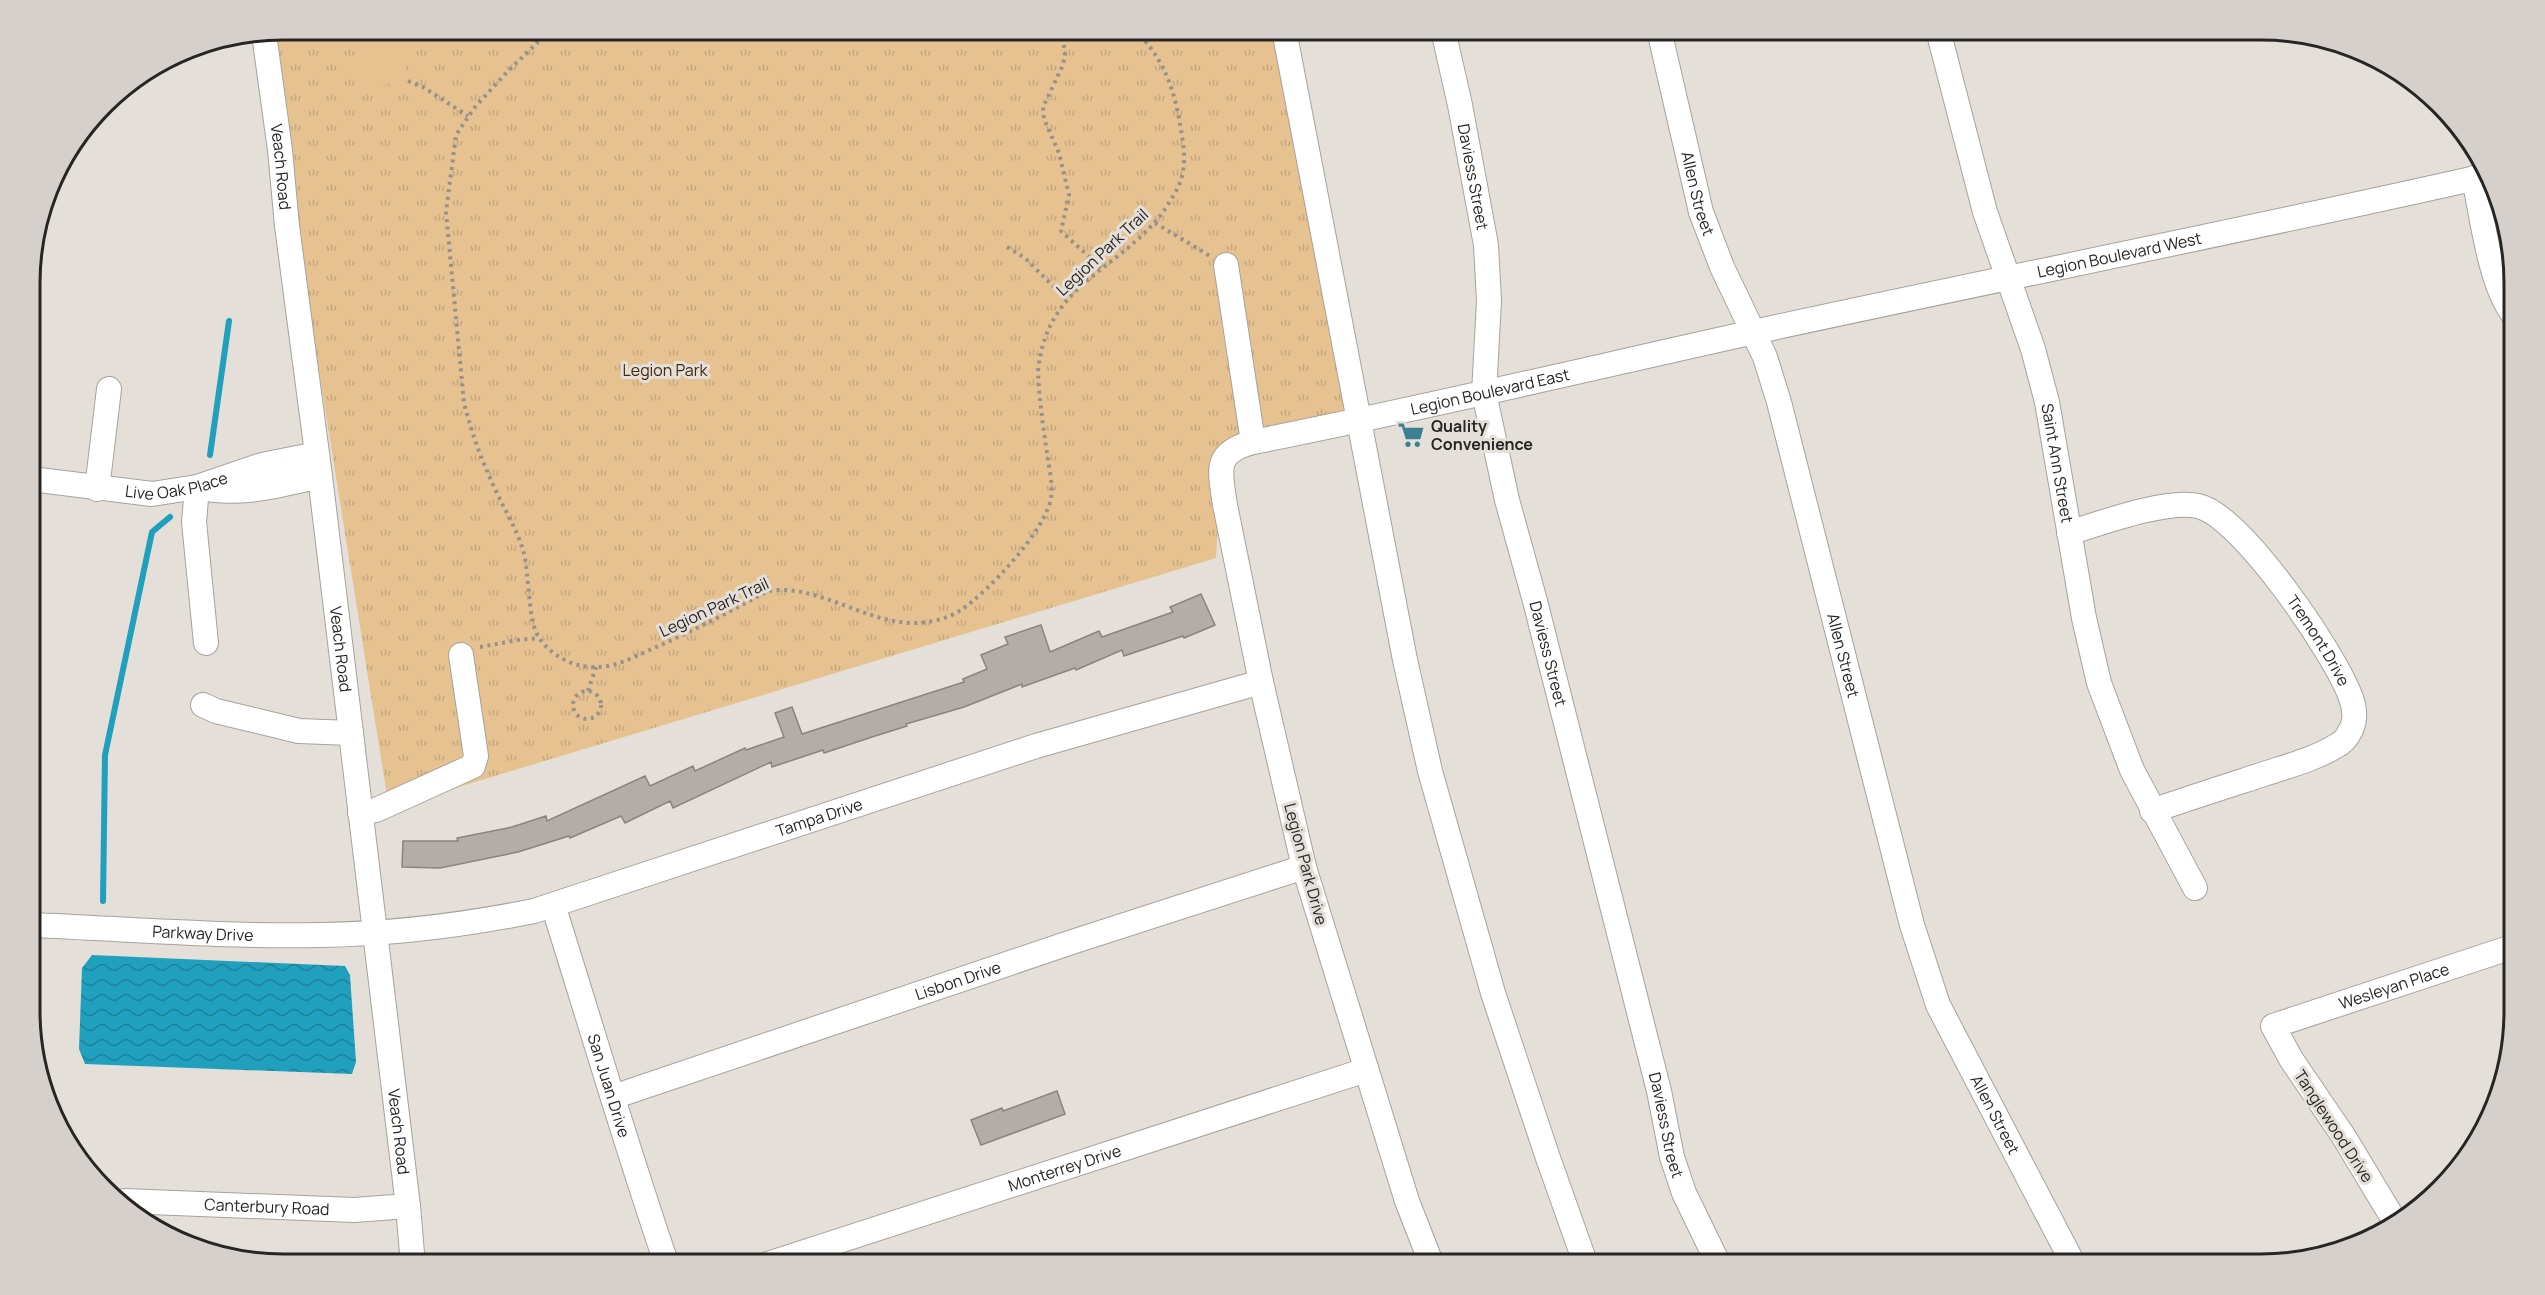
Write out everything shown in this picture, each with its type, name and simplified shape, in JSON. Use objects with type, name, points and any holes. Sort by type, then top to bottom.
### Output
[{"type":"street","points":[[1286,40],[1405,660],[1430,771],[1493,993],[1582,1254]]},
{"type":"street","name":"Daviess Street","points":[[1445,40],[1486,245],[1489,301],[1484,393],[1508,500],[1659,1091],[1672,1157],[1684,1192],[1714,1254]]},
{"type":"street","name":"Allen Street","points":[[1661,40],[1701,212],[1722,267],[1765,357],[1779,402],[1912,924],[1938,1005],[2069,1254]]},
{"type":"street","name":"Saint Ann Street","points":[[1941,40],[1985,212],[2010,278],[2047,402],[2084,618],[2099,683],[2132,770],[2195,888]]},
{"type":"street","name":"Veach Road","points":[[265,41],[319,465],[412,1254]]},
{"type":"street","name":"Legion Boulevard West","points":[[1754,332],[2318,214],[2480,177]]},
{"type":"street","points":[[2480,178],[2496,276],[2505,296]]},
{"type":"street","points":[[1226,265],[1253,442]]},
{"type":"street","name":"Legion Boulevard East","points":[[1227,453],[1253,442],[1360,421],[1754,332]]},
{"type":"street","points":[[97,489],[109,389]]},
{"type":"street","name":"Legion Park Drive","points":[[1227,453],[1222,463],[1221,478],[1225,504],[1261,682],[1304,867],[1407,1201],[1428,1254]]},
{"type":"street","name":"Live Oak Place","points":[[40,480],[152,494],[198,487],[262,465],[319,465]]},
{"type":"street","points":[[206,643],[195,532],[198,487],[212,491],[238,491],[319,465]]},
{"type":"street","name":"Tremont Drive","points":[[2069,533],[2114,519],[2179,505],[2199,506],[2217,514],[2244,540],[2302,612],[2333,659],[2352,699],[2355,717],[2350,733],[2338,746],[2298,763],[2152,811]]},
{"type":"street","points":[[360,813],[376,810],[473,766],[476,756],[461,655]]},
{"type":"street","name":"Tampa Drive","points":[[375,933],[483,921],[553,905],[1036,746],[1261,682]]},
{"type":"street","points":[[203,705],[216,711],[299,731],[351,733]]},
{"type":"street","name":"Lisbon Drive","points":[[613,1097],[1072,942],[1304,867]]},
{"type":"street","name":"San Juan Drive","points":[[553,905],[628,1152],[663,1254]]},
{"type":"street","name":"Parkway Drive","points":[[40,925],[217,933],[320,935],[375,933]]},
{"type":"street","name":"Wesleyan Place","points":[[2273,1026],[2505,949]]},
{"type":"street","name":"Tanglewood Drive","points":[[2273,1026],[2291,1059],[2344,1137],[2392,1217]]},
{"type":"street","name":"Monterrey Drive","points":[[799,1254],[1366,1070]]},
{"type":"street","name":"Canterbury Road","points":[[132,1201],[354,1210],[408,1206]]},
{"type":"path","points":[[461,655],[471,649],[538,638],[534,625],[524,551],[517,530],[482,462],[464,403],[446,212],[456,135],[468,116],[541,40]]},
{"type":"path","points":[[1063,40],[1065,54],[1063,65],[1043,107],[1044,119],[1061,162],[1069,195],[1061,231],[1101,268]]},
{"type":"path","name":"Legion Park Trail","points":[[538,638],[566,661],[580,666],[596,667],[625,661],[768,591],[782,589],[806,594],[878,618],[903,623],[934,621],[961,610],[1024,547],[1038,529],[1050,505],[1052,495],[1038,371],[1040,354],[1048,328],[1066,299],[1101,268],[1131,246],[1155,223],[1173,198],[1182,178],[1184,144],[1173,88],[1167,72],[1143,40]]},
{"type":"path","points":[[408,81],[423,87],[468,116]]},
{"type":"path","points":[[1155,223],[1226,265]]},
{"type":"path","points":[[1007,248],[1024,258],[1066,299]]},
{"type":"path","points":[[588,691],[596,667]]},
{"type":"path","points":[[588,691],[598,696],[601,705],[598,714],[585,719],[577,715],[573,703],[581,692],[588,691]]},
{"type":"green space","points":[[352,40],[402,40],[408,81],[359,88]]},
{"type":"green space","name":"Legion Park","points":[[1286,40],[1360,421],[1222,463],[1216,558],[389,808],[266,41]]},
{"type":"water","points":[[92,955],[345,966],[350,975],[356,1062],[352,1074],[85,1064],[79,1049],[82,968]]},
{"type":"building","points":[[1201,594],[1215,625],[1184,638],[1183,636],[1124,656],[1122,650],[1076,670],[1075,668],[1022,687],[1022,684],[964,707],[906,724],[907,726],[824,753],[823,750],[772,767],[771,762],[673,808],[670,801],[625,823],[621,816],[570,838],[569,836],[518,852],[440,868],[402,867],[403,841],[458,841],[457,838],[512,827],[546,816],[547,821],[645,776],[650,786],[693,766],[695,771],[745,748],[746,750],[784,737],[775,713],[792,707],[802,734],[964,682],[963,679],[987,669],[981,655],[1008,644],[1005,637],[1041,625],[1050,652],[1099,631],[1102,637],[1173,612],[1170,607]]},
{"type":"building","points":[[1057,1091],[1065,1114],[981,1145],[971,1120]]},
{"type":"waterway","points":[[210,455],[229,321]]},
{"type":"waterway","points":[[103,901],[105,755],[152,532],[170,517]]},
{"type":"place","name":"Quality Convenience","points":[[1411,435]]}]
